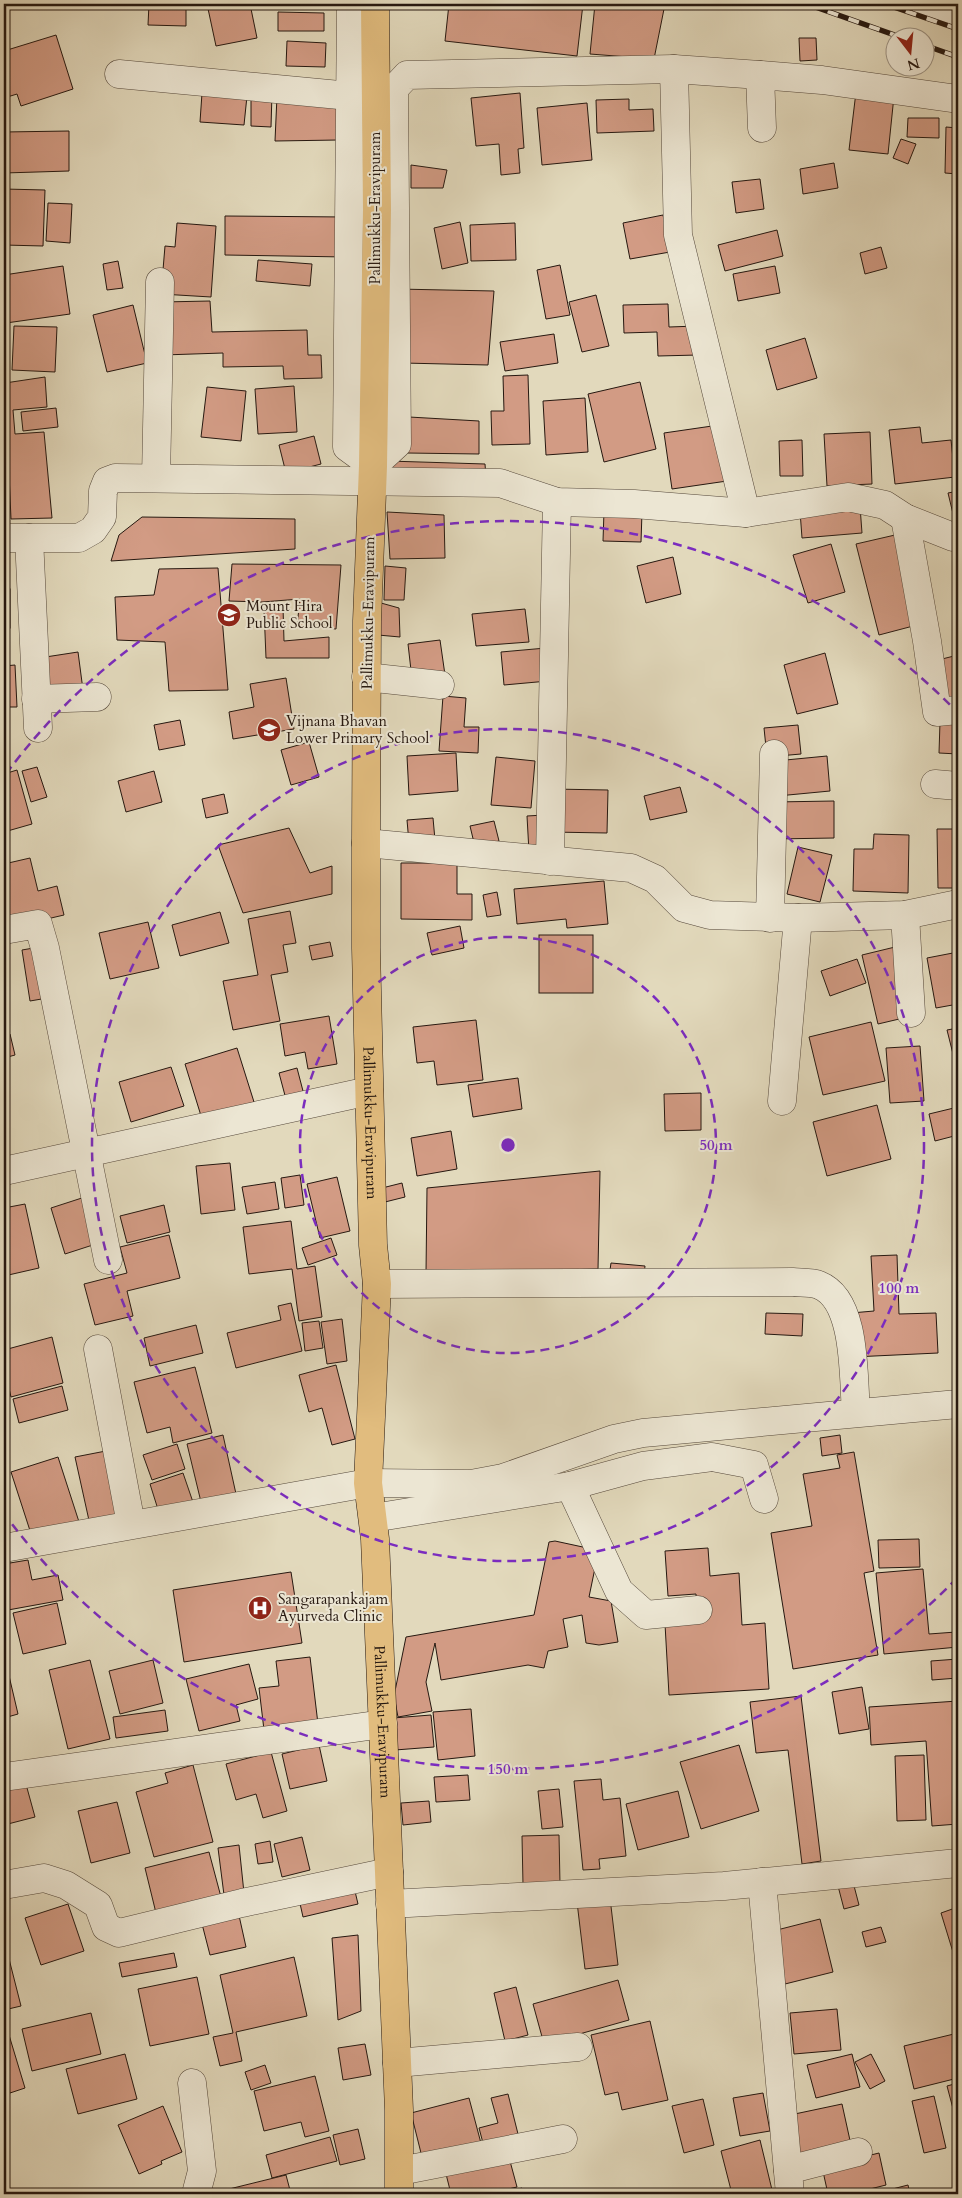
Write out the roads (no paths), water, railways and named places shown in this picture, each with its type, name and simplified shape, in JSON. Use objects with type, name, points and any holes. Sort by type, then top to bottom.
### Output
[{"type":"main road","name":"Pallimukku-Eravipuram","points":[[375,4],[377,210],[373,465],[366,677],[366,843],[369,1091],[373,1246],[377,1284],[368,1483],[376,1549],[397,2063],[400,2183]]},
{"type":"street","points":[[351,4],[347,446],[373,465]]},
{"type":"street","points":[[925,4],[958,14]]},
{"type":"street","points":[[373,465],[397,444],[394,89],[407,74],[674,69],[822,80],[958,99]]},
{"type":"street","points":[[674,69],[678,235],[746,513]]},
{"type":"street","points":[[119,74],[350,96]]},
{"type":"street","points":[[760,74],[762,128]]},
{"type":"street","points":[[156,478],[160,282]]},
{"type":"street","points":[[38,728],[16,538],[79,538],[93,530],[102,517],[103,491],[107,482],[115,478],[156,478],[373,465],[500,483],[556,502],[634,504],[746,513],[848,497],[884,505],[904,518],[953,537],[958,537]]},
{"type":"street","points":[[550,861],[556,502]]},
{"type":"street","points":[[904,518],[927,641],[937,712],[958,710]]},
{"type":"street","points":[[366,677],[440,685]]},
{"type":"street","points":[[36,699],[97,697]]},
{"type":"street","points":[[770,918],[774,754]]},
{"type":"street","points":[[366,843],[631,868],[655,880],[684,908],[710,915],[798,918],[905,914],[958,904]]},
{"type":"street","points":[[905,914],[911,1013]]},
{"type":"street","points":[[782,1101],[798,918]]},
{"type":"street","points":[[4,930],[38,924],[46,948],[108,1260]]},
{"type":"street","points":[[4,1171],[369,1091]]},
{"type":"street","points":[[377,1284],[792,1282],[819,1285],[836,1297],[848,1322],[856,1412]]},
{"type":"street","points":[[98,1349],[131,1524]]},
{"type":"street","points":[[4,1548],[368,1483],[471,1484],[503,1478],[614,1439],[643,1432],[958,1404]]},
{"type":"street","points":[[373,1518],[570,1486],[643,1466],[712,1457],[754,1465],[764,1499]]},
{"type":"street","points":[[570,1486],[619,1591],[646,1616],[698,1610]]},
{"type":"street","points":[[4,1777],[383,1724]]},
{"type":"street","points":[[390,1904],[762,1882],[958,1863]]},
{"type":"street","points":[[4,1885],[44,1878],[66,1884],[98,1905],[106,1927],[119,1933],[242,1903],[389,1872]]},
{"type":"street","points":[[762,1882],[789,2182],[858,2152]]},
{"type":"street","points":[[397,2063],[578,2047]]},
{"type":"street","points":[[192,2083],[202,2171],[196,2194]]},
{"type":"street","points":[[400,2183],[563,2140]]},
{"type":"railway","points":[[807,4],[884,31]]},
{"type":"railway","points":[[885,4],[958,29]]},
{"type":"railway","points":[[934,49],[958,57]]},
{"type":"place","name":"Mount Hira Public School","points":[[229,615]]},
{"type":"place","name":"Vijnana Bhavan Lower Primary School","points":[[269,730]]},
{"type":"place","name":"Sangarapankajam Ayurveda Clinic","points":[[260,1608]]}]
